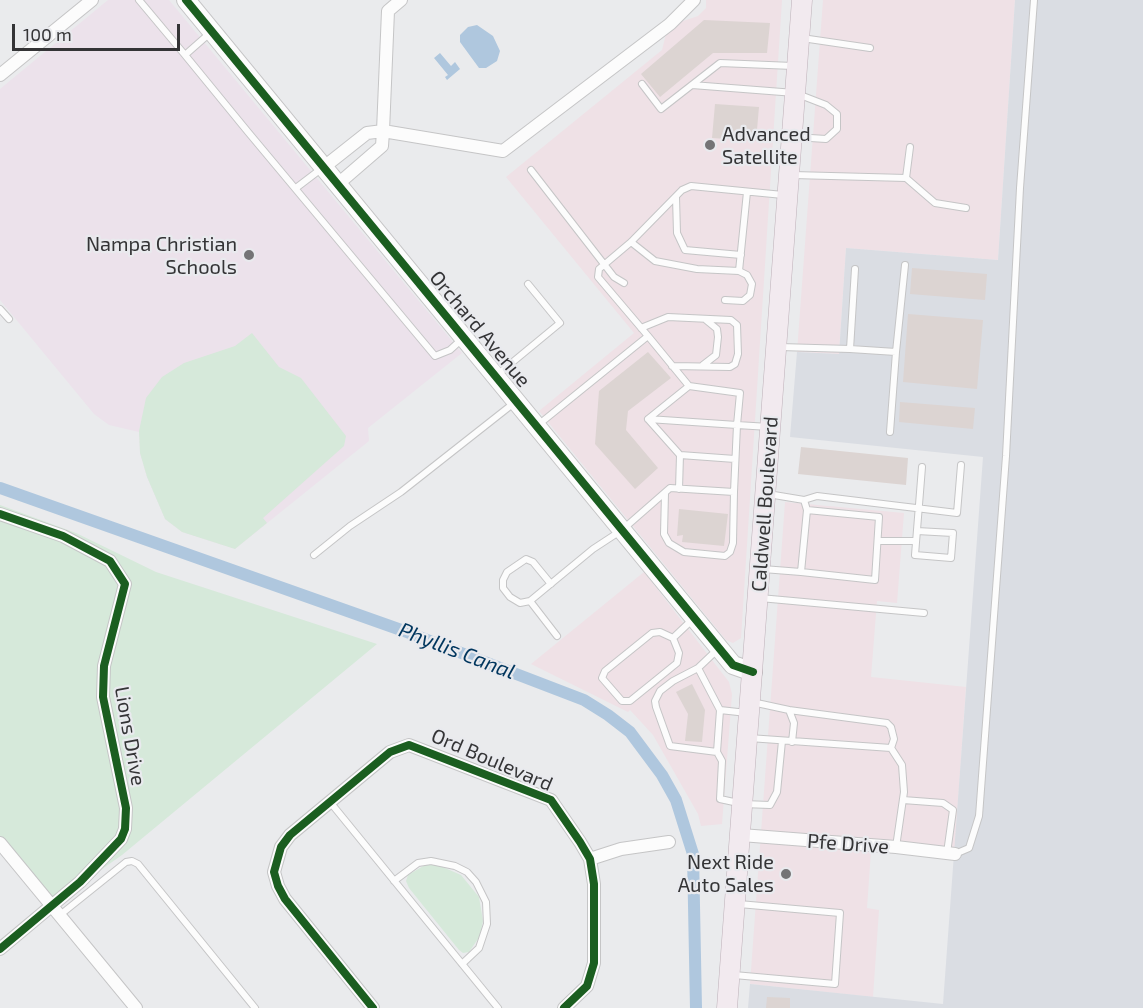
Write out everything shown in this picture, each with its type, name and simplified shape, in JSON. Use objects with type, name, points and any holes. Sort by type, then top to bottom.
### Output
[{"type":"main road","name":"Caldwell Boulevard","points":[[727,1008],[802,0]]},
{"type":"street","points":[[0,75],[92,0]]},
{"type":"street","name":"Orchard Avenue","points":[[186,0],[733,665],[753,672]]},
{"type":"street","points":[[338,184],[382,147],[388,11],[401,0]]},
{"type":"street","points":[[324,167],[367,133],[383,131],[503,151],[670,24],[694,0]]},
{"type":"street","name":"Lions Drive","points":[[0,513],[63,536],[110,561],[124,584],[104,666],[103,698],[126,808],[125,829],[121,839],[80,882],[0,949]]},
{"type":"street","name":"Ord Boulevard","points":[[373,1008],[285,898],[274,872],[281,847],[290,836],[390,752],[409,745],[420,747],[551,800],[590,859],[594,884],[594,963],[587,986],[564,1008]]},
{"type":"street","name":"Pfe Drive","points":[[741,835],[896,847],[951,854]]},
{"type":"street","points":[[590,859],[621,849],[669,842]]},
{"type":"street","points":[[0,843],[136,1008]]},
{"type":"lane","points":[[139,0],[435,356],[450,350],[464,336]]},
{"type":"lane","points":[[903,801],[943,803],[953,810],[951,854],[969,848],[979,816],[1006,456],[1020,188],[1034,0]]},
{"type":"lane","points":[[185,55],[212,32]]},
{"type":"lane","points":[[799,37],[870,48]]},
{"type":"lane","points":[[642,84],[662,109],[720,63],[797,67]]},
{"type":"lane","points":[[692,85],[795,93],[826,105],[837,114],[837,129],[826,139],[792,136]]},
{"type":"lane","points":[[906,178],[910,147]]},
{"type":"lane","points":[[296,188],[324,167]]},
{"type":"lane","points":[[531,170],[604,265],[614,277],[624,283]]},
{"type":"lane","points":[[789,175],[906,178],[935,203],[966,208]]},
{"type":"lane","points":[[664,493],[664,534],[669,543],[684,552],[725,556],[730,552],[733,543],[735,459],[740,393],[689,386],[598,277],[599,269],[632,242],[682,190],[691,186],[788,195]]},
{"type":"lane","points":[[739,271],[747,192]]},
{"type":"lane","points":[[676,197],[677,233],[685,250],[741,255]]},
{"type":"lane","points":[[632,242],[655,261],[697,269],[739,271],[747,275],[752,284],[750,294],[743,301],[725,300]]},
{"type":"lane","points":[[890,432],[905,265]]},
{"type":"lane","points":[[850,349],[855,269]]},
{"type":"lane","points":[[496,375],[560,323],[528,284]]},
{"type":"lane","points":[[0,309],[9,320]]},
{"type":"lane","points":[[641,328],[668,317],[731,320],[737,326],[738,354],[735,364],[716,369],[704,365],[672,366]]},
{"type":"lane","points":[[702,318],[713,324],[718,337],[716,356],[704,365]]},
{"type":"lane","points":[[538,426],[648,336]]},
{"type":"lane","points":[[777,347],[896,352]]},
{"type":"lane","points":[[648,419],[689,386]]},
{"type":"lane","points":[[314,555],[350,526],[401,492],[517,400]]},
{"type":"lane","points":[[648,419],[771,427]]},
{"type":"lane","points":[[648,419],[680,455],[679,489]]},
{"type":"lane","points":[[680,455],[735,459]]},
{"type":"lane","points":[[767,494],[804,500],[817,496],[957,513],[961,465]]},
{"type":"lane","points":[[917,531],[953,533],[951,558],[915,555],[922,466]]},
{"type":"lane","points":[[551,584],[533,562],[526,559],[507,572],[503,588],[510,597],[520,603],[530,601],[551,584],[593,549],[622,530],[670,488],[734,492]]},
{"type":"lane","points":[[801,572],[807,510],[804,500]]},
{"type":"lane","points":[[760,569],[875,580],[879,517],[807,510]]},
{"type":"lane","points":[[878,541],[915,541]]},
{"type":"lane","points":[[758,598],[924,613]]},
{"type":"lane","points":[[530,601],[557,636]]},
{"type":"lane","points":[[673,638],[695,617]]},
{"type":"lane","points":[[660,632],[673,638],[679,653],[676,663],[630,701],[622,701],[602,678],[605,671],[652,633],[660,632]]},
{"type":"lane","points":[[717,752],[670,746],[665,740],[656,707],[658,695],[664,687],[698,668],[719,648]]},
{"type":"lane","points":[[698,668],[720,710],[717,752],[722,761],[720,799],[743,804],[770,805],[777,792],[782,741]]},
{"type":"lane","points":[[720,710],[751,708],[789,710],[887,723],[891,727],[894,739],[891,748]]},
{"type":"lane","points":[[789,710],[794,723],[792,741]]},
{"type":"lane","points":[[748,738],[891,748]]},
{"type":"lane","points":[[891,748],[902,765],[903,801],[896,847]]},
{"type":"lane","points":[[330,802],[498,1008]]},
{"type":"lane","points":[[60,915],[126,862],[132,861],[138,864],[255,1008]]},
{"type":"lane","points":[[394,881],[418,863],[431,861],[455,866],[467,872],[476,882],[486,902],[487,924],[479,948],[462,964]]},
{"type":"lane","points":[[730,975],[836,984],[840,913],[735,904]]},
{"type":"shaded area","points":[[108,0],[169,0],[462,353],[368,428],[369,441],[235,549],[182,532],[165,519],[147,477],[140,453],[139,432],[109,425],[94,414],[0,300],[0,89]]},
{"type":"shaded area","points":[[706,0],[782,0],[741,638],[733,643],[726,640],[539,411],[634,333],[506,177],[662,50],[668,26],[698,16],[706,8]]},
{"type":"shaded area","points":[[823,0],[1015,0],[998,260],[846,248],[839,354],[797,352]]},
{"type":"shaded area","points":[[1015,0],[1143,0],[1143,1008],[748,1008],[750,984],[943,1004],[983,457],[790,437],[797,352],[839,354],[846,248],[998,260]]},
{"type":"shaded area","points":[[785,502],[904,513],[897,603],[877,601],[871,677],[966,687],[954,859],[871,851],[867,908],[879,910],[873,997],[750,984]]},
{"type":"shaded area","points":[[644,572],[729,682],[732,694],[722,824],[701,826],[698,814],[653,735],[630,710],[628,712],[531,664]]},
{"type":"green space","points":[[252,333],[279,367],[301,378],[346,436],[344,446],[263,518],[267,523],[235,549],[182,532],[165,519],[147,477],[140,453],[139,431],[146,398],[162,377],[184,363],[235,346]]},
{"type":"green space","points":[[0,505],[76,533],[156,572],[377,644],[122,855],[51,905],[0,843]]},
{"type":"green space","points":[[425,865],[438,865],[461,875],[479,897],[483,921],[480,936],[469,952],[463,953],[459,950],[409,888],[406,881],[408,875]]},
{"type":"water","points":[[477,25],[493,36],[500,51],[497,61],[486,68],[479,68],[460,42],[460,35],[468,27]]},
{"type":"water","points":[[440,53],[451,66],[455,62],[460,69],[447,80],[445,77],[448,75],[434,58]]},
{"type":"building","points":[[704,20],[770,23],[767,53],[713,53],[660,97],[641,74]]},
{"type":"building","points":[[715,104],[759,107],[756,141],[712,138]]},
{"type":"building","points":[[912,268],[987,274],[985,300],[910,294]]},
{"type":"building","points":[[908,314],[983,320],[977,389],[903,382]]},
{"type":"building","points":[[648,352],[671,378],[628,411],[626,430],[658,468],[635,489],[595,444],[599,391]]},
{"type":"building","points":[[900,402],[975,408],[973,429],[899,422]]},
{"type":"building","points":[[801,447],[908,458],[906,485],[798,474]]},
{"type":"building","points":[[679,509],[728,514],[724,546],[682,542],[683,535],[677,536]]},
{"type":"building","points":[[692,684],[705,710],[702,742],[685,741],[688,714],[676,692]]},
{"type":"building","points":[[767,997],[790,998],[790,1008],[766,1008]]},
{"type":"waterway","name":"Phyllis Canal","points":[[0,488],[404,631],[584,700],[608,715],[630,732],[662,775],[676,800],[693,854],[696,1008]]},
{"type":"cycle path","points":[[186,0],[733,665],[753,672]]},
{"type":"cycle path","points":[[0,514],[63,536],[110,561],[125,584],[104,666],[103,697],[126,808],[125,829],[121,839],[80,882],[0,949]]},
{"type":"cycle path","points":[[373,1008],[285,899],[274,872],[281,847],[290,835],[390,752],[409,745],[551,800],[580,842],[590,859],[594,884],[594,963],[587,986],[564,1008]]},
{"type":"place","name":"Advanced Satellite","points":[[710,145]]},
{"type":"place","name":"Nampa Christian Schools","points":[[249,255]]},
{"type":"place","name":"Next Ride Auto Sales","points":[[786,874]]}]
